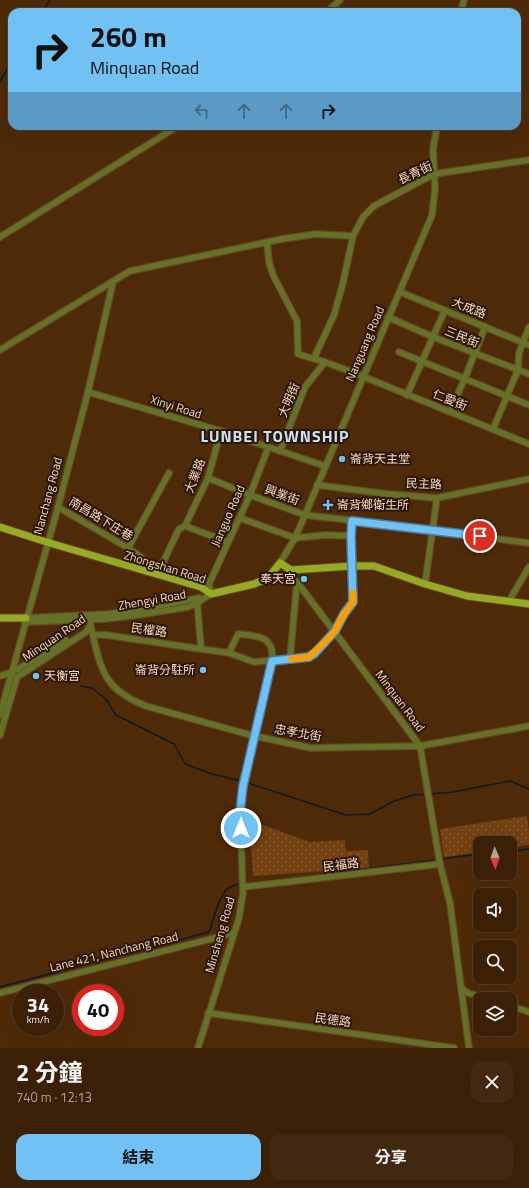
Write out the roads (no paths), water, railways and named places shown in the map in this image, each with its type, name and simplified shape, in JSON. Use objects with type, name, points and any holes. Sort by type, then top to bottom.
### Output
[{"type":"main road","name":"Zhongshan Road","points":[[0,527],[201,587],[211,594],[254,584],[268,578],[293,576],[352,566],[374,566],[425,584],[467,596],[529,604]]},
{"type":"main road","points":[[268,578],[280,562],[293,576]]},
{"type":"main road","name":"Zhengyi Road","points":[[0,618],[26,620]]},
{"type":"main road","name":"Zhengyi Road","points":[[0,623],[26,620]]},
{"type":"street","points":[[332,8],[340,0]]},
{"type":"street","points":[[0,237],[172,130]]},
{"type":"street","name":"Nanguang Road","points":[[280,562],[295,538],[432,215],[434,195],[433,149],[436,130]]},
{"type":"street","name":"長青街","points":[[314,358],[334,315],[343,283],[353,236],[363,217],[374,206],[434,174],[529,160]]},
{"type":"street","points":[[0,350],[130,271],[282,239],[316,234],[353,236]]},
{"type":"street","name":"仁愛街","points":[[267,242],[268,262],[273,275],[297,321],[298,354],[325,362],[529,444]]},
{"type":"street","name":"Nanchang Road","points":[[0,735],[26,620],[58,507],[88,392],[113,282]]},
{"type":"street","name":"大成路","points":[[400,292],[529,345]]},
{"type":"street","points":[[407,395],[445,310]]},
{"type":"street","name":"三民街","points":[[388,317],[475,354],[529,374]]},
{"type":"street","points":[[450,412],[485,327]]},
{"type":"street","points":[[493,429],[518,370],[519,353],[529,327]]},
{"type":"street","points":[[398,352],[529,405]]},
{"type":"street","name":"大明街","points":[[280,451],[305,387],[325,362]]},
{"type":"street","name":"Xinyi Road","points":[[88,392],[221,431],[325,466]]},
{"type":"street","name":"大業路","points":[[157,575],[179,529],[185,526],[208,478],[221,431]]},
{"type":"street","name":"Jianguo Road","points":[[211,594],[209,584],[250,495],[268,448]]},
{"type":"street","points":[[128,548],[169,473]]},
{"type":"street","name":"興業街","points":[[208,478],[305,515],[529,543]]},
{"type":"street","name":"民主路","points":[[317,485],[388,494],[437,498],[529,479]]},
{"type":"street","points":[[425,584],[437,498]]},
{"type":"street","name":"南昌路下庄巷","points":[[58,507],[128,548],[142,558],[138,569]]},
{"type":"street","points":[[240,518],[295,538],[325,535],[351,536]]},
{"type":"street","points":[[229,653],[238,634],[265,638],[274,652],[272,661],[309,657],[315,653],[335,631],[344,614],[353,602],[352,521]]},
{"type":"street","points":[[185,526],[228,542]]},
{"type":"street","points":[[509,601],[529,567]]},
{"type":"street","points":[[290,659],[293,576]]},
{"type":"street","name":"Minquan Road","points":[[293,576],[420,746],[440,864],[450,903],[469,1048]]},
{"type":"street","name":"Zhengyi Road","points":[[26,620],[90,620],[137,610],[197,601],[211,594]]},
{"type":"street","points":[[197,601],[201,649]]},
{"type":"street","name":"Minquan Road","points":[[0,676],[15,674],[90,620],[106,616]]},
{"type":"street","name":"忠孝北街","points":[[90,620],[95,649],[103,671],[114,687],[132,701],[254,736],[311,748],[420,746],[529,726]]},
{"type":"street","name":"民權路","points":[[93,635],[106,635],[229,653],[254,662],[272,661]]},
{"type":"street","name":"Minsheng Road","points":[[198,1048],[239,918],[244,887],[240,812],[243,786],[272,661]]},
{"type":"street","name":"Nanchang Road","points":[[0,715],[15,674]]},
{"type":"street","name":"民福路","points":[[244,887],[440,864]]},
{"type":"street","name":"Lane 421, Nanchang Road","points":[[0,993],[234,933]]},
{"type":"street","points":[[461,988],[473,995]]},
{"type":"street","points":[[517,1008],[529,1012]]},
{"type":"street","name":"民德路","points":[[208,1013],[454,1048]]},
{"type":"waterway","points":[[45,8],[50,0]]},
{"type":"waterway","points":[[0,81],[8,68]]},
{"type":"waterway","points":[[81,686],[92,688],[106,699],[116,715],[174,744],[185,764],[212,774],[241,781]]},
{"type":"waterway","points":[[430,794],[453,792],[510,781],[529,789]]},
{"type":"waterway","points":[[245,782],[346,815],[370,814],[394,801],[413,795],[426,794]]},
{"type":"waterway","points":[[517,850],[529,849]]},
{"type":"waterway","points":[[440,859],[473,855]]},
{"type":"waterway","points":[[244,884],[437,860]]},
{"type":"waterway","points":[[0,987],[209,932],[223,894],[232,886],[240,884]]},
{"type":"place","name":"崙背天主堂","points":[[342,459]]},
{"type":"place","name":"崙背鄉衛生所","points":[[328,505]]},
{"type":"place","name":"奉天宮","points":[[304,579]]},
{"type":"place","name":"崙背分駐所","points":[[203,670]]},
{"type":"place","name":"天衡宮","points":[[36,676]]},
{"type":"district","name":"LUNBEI TOWNSHIP","points":[[275,436]]}]
